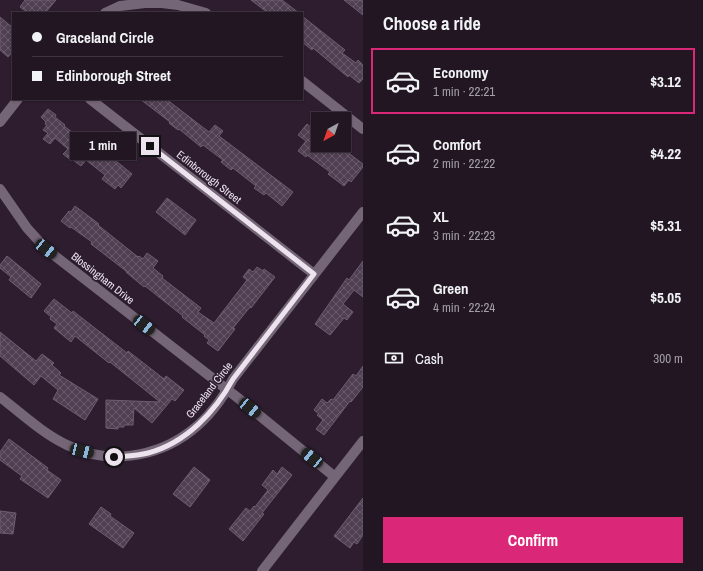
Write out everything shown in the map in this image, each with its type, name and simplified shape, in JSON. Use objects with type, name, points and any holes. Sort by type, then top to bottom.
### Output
[{"type":"street","points":[[107,12],[120,6],[145,3],[178,5],[202,12]]},
{"type":"street","points":[[303,82],[363,129]]},
{"type":"street","points":[[0,122],[17,100]]},
{"type":"street","name":"Edinborough Street","points":[[91,100],[314,274]]},
{"type":"street","name":"Blossingham Drive","points":[[0,189],[27,228],[46,249],[238,398],[335,477]]},
{"type":"street","name":"Graceland Circle","points":[[0,397],[50,436],[67,446],[82,451],[114,457],[131,456],[148,453],[172,443],[192,430],[206,417],[227,390],[233,379],[363,212]]},
{"type":"street","points":[[262,571],[363,441]]},
{"type":"building","points":[[25,0],[56,0],[46,12],[27,12],[20,7]]},
{"type":"building","points":[[251,0],[282,0],[298,12],[267,12]]},
{"type":"building","points":[[344,0],[363,0],[363,15]]},
{"type":"building","points":[[0,17],[12,27],[12,52],[8,57],[0,50]]},
{"type":"building","points":[[303,17],[345,50],[342,53],[356,63],[358,60],[363,65],[363,79],[359,83],[349,75],[348,77],[313,48],[312,50],[303,43]]},
{"type":"building","points":[[141,100],[167,100],[209,132],[215,125],[223,131],[219,136],[293,192],[282,206],[266,193],[264,195],[254,188],[256,186],[233,168],[231,170],[221,162],[223,160],[203,145],[201,147],[169,123],[170,122]]},
{"type":"building","points":[[48,109],[56,115],[55,117],[65,125],[64,126],[85,142],[88,138],[132,174],[121,188],[118,185],[115,189],[102,179],[105,175],[86,160],[81,166],[73,160],[72,161],[63,154],[68,149],[55,138],[50,144],[43,139],[48,133],[43,130],[47,125],[41,117]]},
{"type":"building","points":[[307,124],[311,127],[311,152],[347,152],[363,164],[363,167],[351,182],[349,180],[344,186],[328,174],[330,172],[307,155],[306,157],[298,151],[306,141],[298,135]]},
{"type":"building","points":[[167,198],[196,220],[185,235],[156,212]]},
{"type":"building","points":[[75,206],[138,257],[139,256],[143,259],[147,253],[158,261],[153,268],[163,276],[162,278],[201,308],[198,312],[214,323],[247,280],[243,277],[249,269],[253,272],[257,267],[263,271],[264,269],[275,277],[233,328],[235,329],[218,351],[207,343],[209,340],[204,336],[205,335],[182,317],[183,316],[91,244],[92,242],[61,221]]},
{"type":"building","points":[[7,256],[41,284],[31,298],[9,280],[11,277],[0,268],[0,265]]},
{"type":"building","points":[[363,261],[363,297],[354,290],[343,304],[353,312],[347,320],[344,318],[330,335],[315,324],[347,278],[349,280]]},
{"type":"building","points":[[54,299],[72,313],[73,311],[127,353],[128,351],[164,379],[166,376],[184,390],[175,401],[172,399],[152,423],[134,408],[133,425],[124,425],[124,427],[118,427],[118,429],[106,428],[106,400],[160,402],[75,336],[71,342],[54,328],[57,324],[50,319],[51,317],[44,311]]},
{"type":"building","points":[[0,332],[36,361],[42,354],[54,363],[52,365],[61,373],[59,375],[98,399],[85,420],[53,399],[58,390],[41,376],[34,385],[0,356]]},
{"type":"building","points":[[363,366],[363,387],[351,402],[350,401],[324,435],[316,429],[323,420],[314,410],[322,399],[327,403],[331,399],[333,400],[353,374],[356,376]]},
{"type":"building","points":[[9,439],[48,468],[47,470],[61,480],[48,498],[20,479],[22,476],[0,460],[0,452]]},
{"type":"building","points":[[194,467],[210,480],[190,507],[173,494]]},
{"type":"building","points":[[282,467],[292,475],[262,513],[264,514],[243,541],[229,529],[246,508],[250,511],[254,506],[255,507],[268,490],[262,485],[273,470],[277,474]]},
{"type":"building","points":[[363,498],[363,535],[357,544],[354,542],[350,548],[334,536]]},
{"type":"building","points":[[101,507],[111,514],[110,516],[134,533],[123,548],[89,524]]},
{"type":"building","points":[[0,511],[16,513],[13,534],[0,533]]},
{"type":"route","points":[[114,457],[148,453],[172,443],[192,430],[206,417],[227,390],[233,379],[314,274],[150,146]]}]
